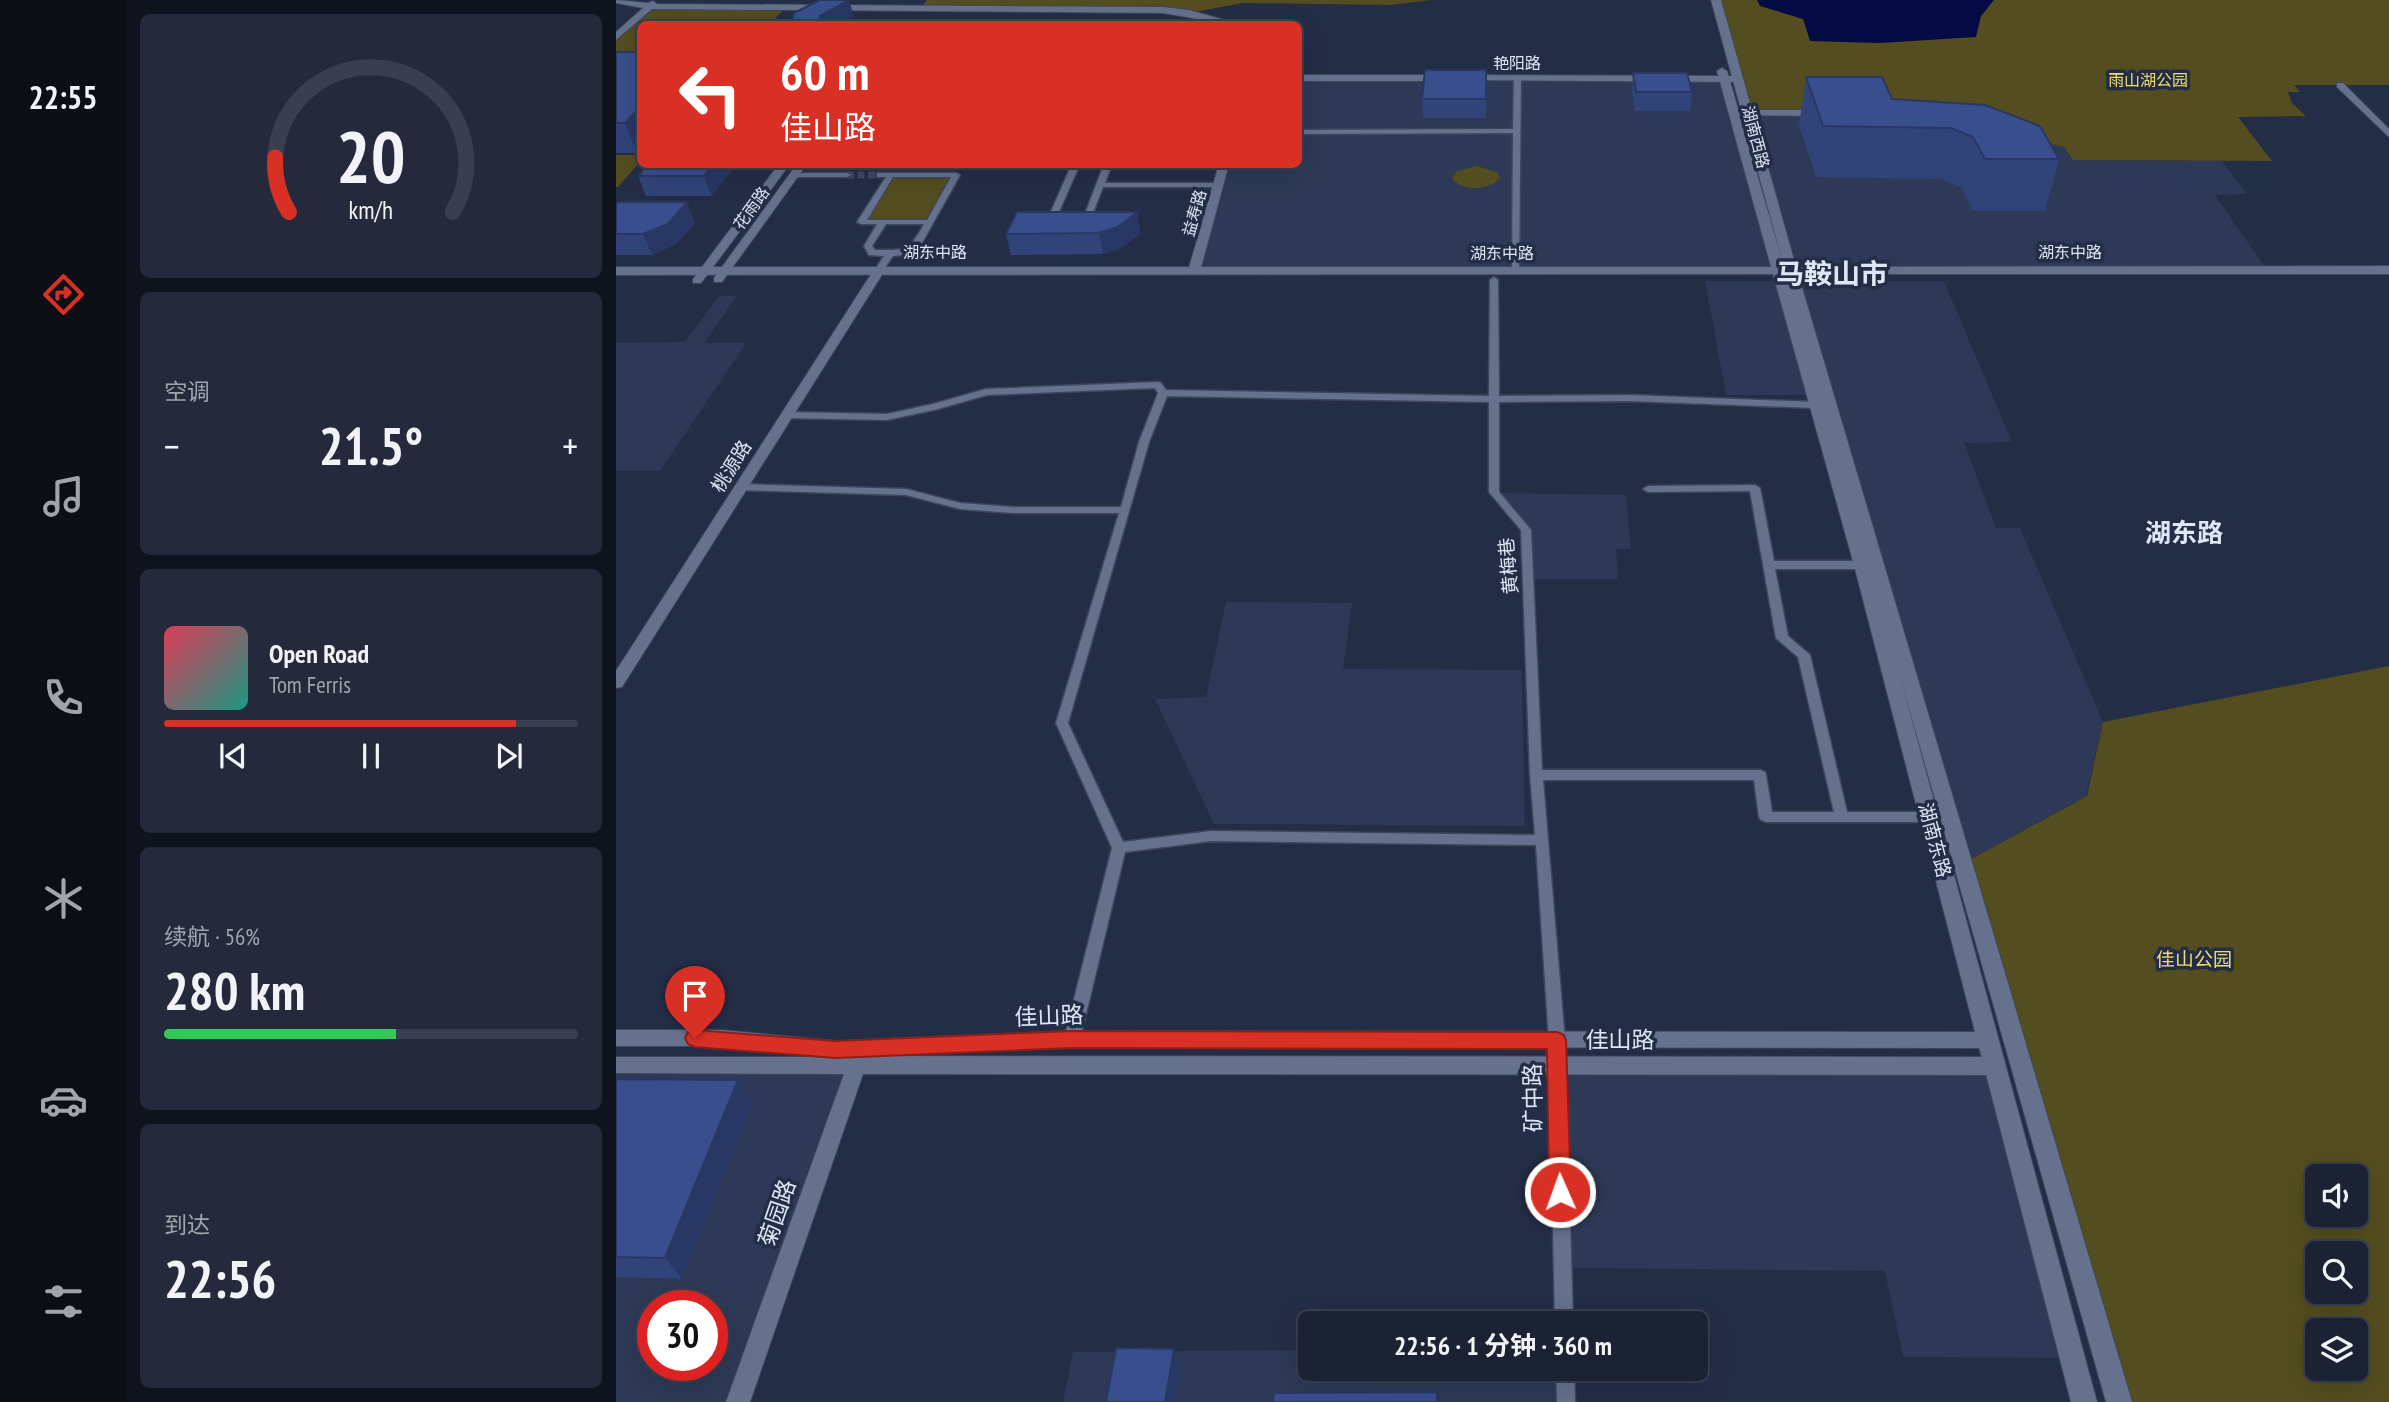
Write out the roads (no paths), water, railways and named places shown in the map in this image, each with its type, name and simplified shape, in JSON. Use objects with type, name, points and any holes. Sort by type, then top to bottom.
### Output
[{"type":"main road","name":"湖南西路","points":[[1705,0],[1724,79],[1785,275]]},
{"type":"main road","name":"湖南西路","points":[[1716,0],[1785,275]]},
{"type":"main road","name":"湖东中路","points":[[876,275],[1516,270],[2389,281]]},
{"type":"main road","name":"湖东中路","points":[[616,271],[701,275],[1494,281],[1785,275],[2389,270]]},
{"type":"main road","name":"湖东中路","points":[[616,281],[701,275]]},
{"type":"main road","name":"湖南东路","points":[[1785,275],[1815,405],[1862,565],[2084,1402]]},
{"type":"main road","points":[[1785,275],[2119,1402]]},
{"type":"street","points":[[616,37],[648,6],[658,0]]},
{"type":"street","points":[[899,13],[909,0]]},
{"type":"street","points":[[917,13],[927,0]]},
{"type":"street","points":[[616,1],[648,6],[899,13],[1163,10],[1222,21]]},
{"type":"street","name":"艳阳路","points":[[1302,78],[1736,79]]},
{"type":"street","points":[[1516,270],[1517,78]]},
{"type":"street","points":[[2340,85],[2389,134]]},
{"type":"street","points":[[1746,113],[1826,113]]},
{"type":"street","points":[[1302,132],[1517,131]]},
{"type":"street","points":[[701,275],[782,168]]},
{"type":"street","name":"花雨路","points":[[722,275],[799,168]]},
{"type":"street","points":[[1074,168],[1053,216],[1088,216],[1106,168]]},
{"type":"street","name":"益寿路","points":[[1194,271],[1223,168]]},
{"type":"street","points":[[794,175],[847,175]]},
{"type":"street","points":[[880,175],[956,175],[916,246],[900,253],[872,253],[868,246],[883,222]]},
{"type":"street","points":[[891,175],[861,222],[930,222]]},
{"type":"street","points":[[1100,185],[1218,185]]},
{"type":"street","points":[[876,275],[890,253]]},
{"type":"street","name":"桃源路","points":[[616,683],[876,275]]},
{"type":"street","name":"黄梅巷","points":[[1494,281],[1494,492],[1526,530],[1536,775],[1542,840]]},
{"type":"street","points":[[787,415],[887,416],[998,391],[1158,385],[1163,393]]},
{"type":"street","points":[[1163,393],[1630,398],[1815,405]]},
{"type":"street","points":[[1072,1039],[1119,848],[1062,723],[1144,442],[1163,393]]},
{"type":"street","points":[[741,487],[906,492],[960,506],[1013,510],[1125,510]]},
{"type":"street","points":[[1648,489],[1755,488],[1782,639],[1804,655],[1842,818]]},
{"type":"street","points":[[1769,565],[1862,565]]},
{"type":"street","points":[[1536,775],[1760,775],[1766,817],[1929,817]]},
{"type":"street","points":[[1119,848],[1211,836],[1542,840],[1557,1041]]},
{"type":"street","name":"佳山路","points":[[616,1038],[721,1038],[836,1049],[1072,1039],[1988,1040]]},
{"type":"street","name":"矿中路","points":[[1557,1041],[1564,1311]]},
{"type":"street","points":[[836,1049],[857,1064]]},
{"type":"street","name":"菊园路","points":[[738,1402],[857,1064]]},
{"type":"street","name":"佳山路","points":[[616,1065],[1994,1066]]},
{"type":"street","points":[[1565,1381],[1566,1402]]},
{"type":"tunnel","points":[[847,175],[880,175]]},
{"type":"district","name":"马鞍山市","points":[[1832,274]]},
{"type":"district","name":"湖东路","points":[[2184,533]]},
{"type":"park label","name":"雨山湖公园","points":[[2148,80]]},
{"type":"park label","name":"佳山公园","points":[[2194,959]]}]
